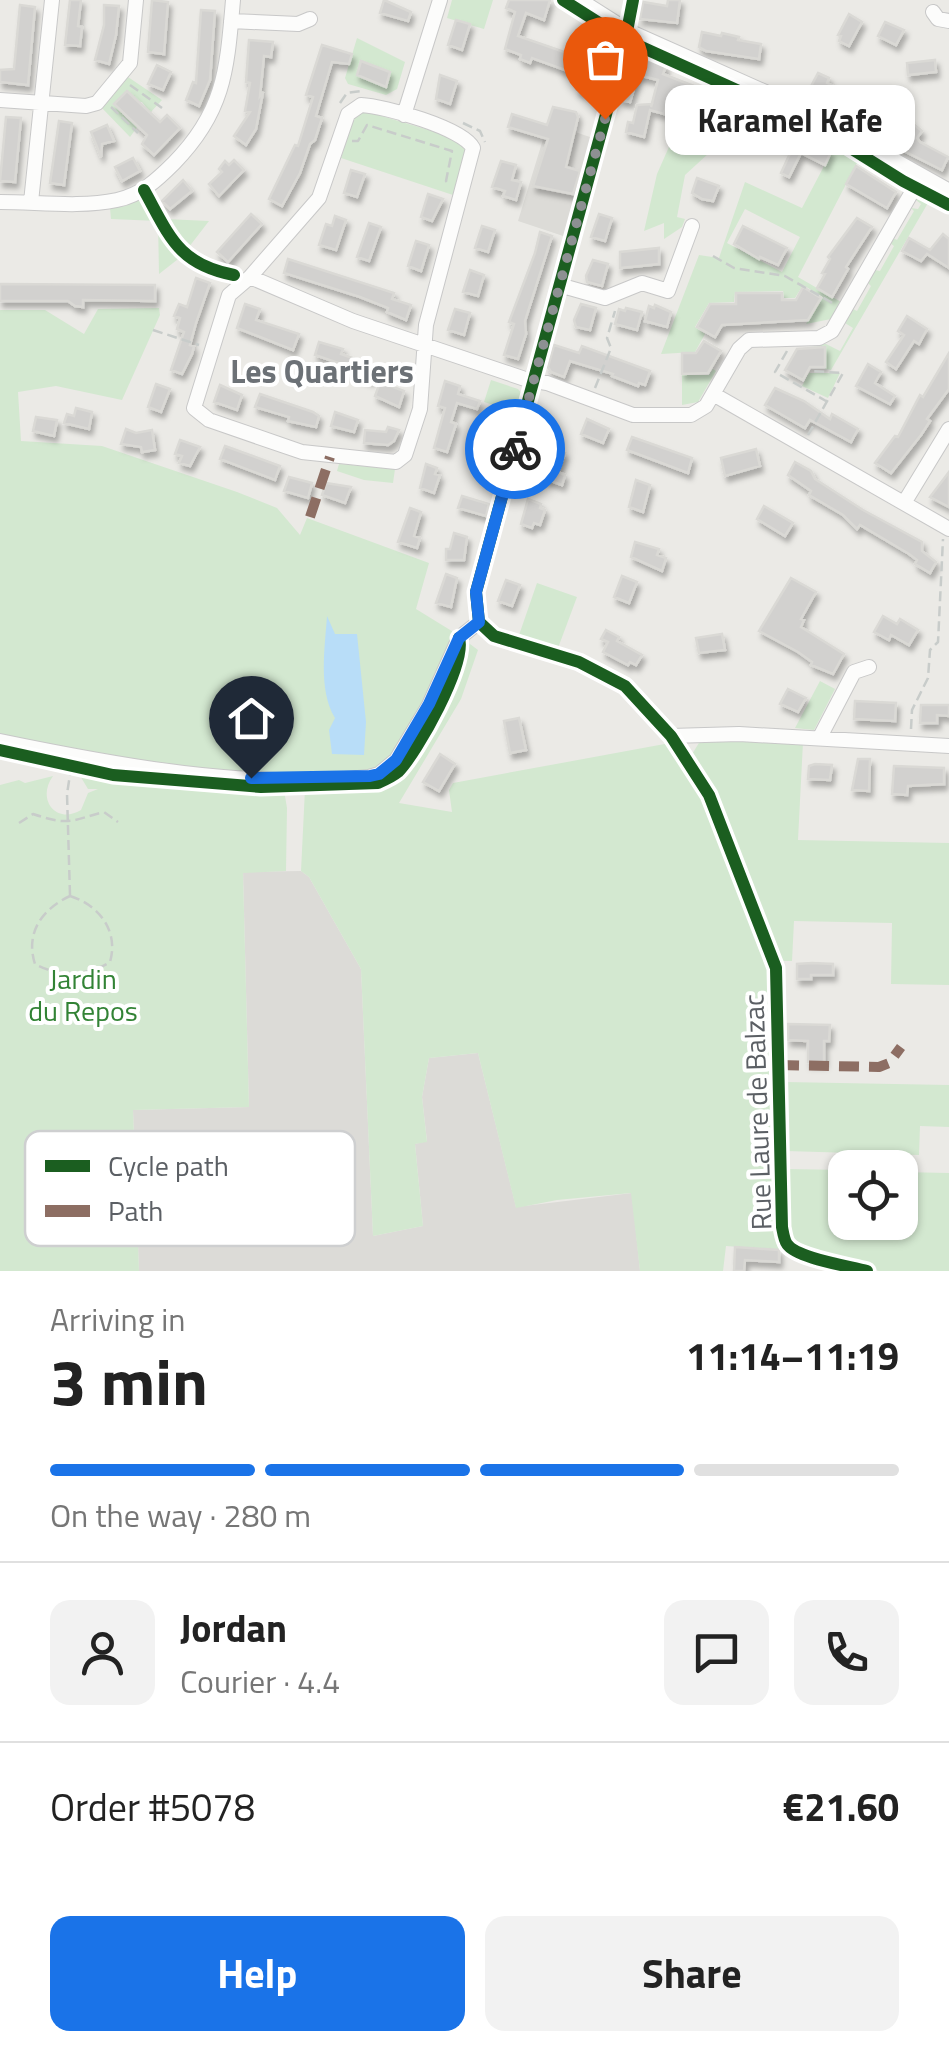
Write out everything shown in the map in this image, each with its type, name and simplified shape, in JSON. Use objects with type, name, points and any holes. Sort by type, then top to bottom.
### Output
[{"type":"street","points":[[32,202],[52,0]]},
{"type":"street","points":[[0,100],[86,106],[102,98],[120,78],[132,56],[136,0]]},
{"type":"street","points":[[0,202],[115,201],[144,190],[184,154],[215,109],[226,70],[232,0]]},
{"type":"street","points":[[404,116],[440,0]]},
{"type":"street","points":[[576,0],[628,33],[803,111],[949,193]]},
{"type":"street","points":[[0,741],[119,766],[264,779],[370,776],[379,774],[396,760],[429,704],[459,638],[479,622],[476,592],[628,33],[632,0]]},
{"type":"street","points":[[934,12],[938,19],[949,21]]},
{"type":"street","points":[[231,21],[298,24],[310,20]]},
{"type":"street","points":[[356,106],[404,116],[464,135],[474,152],[426,325],[420,409],[405,456],[392,463],[302,452],[204,418],[196,412],[194,402],[229,295],[242,276],[319,198],[348,114],[356,106]]},
{"type":"street","points":[[242,276],[424,346],[632,415],[690,414],[701,411],[738,349],[749,340],[829,334],[920,178]]},
{"type":"street","points":[[559,286],[610,296],[642,283],[668,291],[692,226]]},
{"type":"street","points":[[713,394],[946,528]]},
{"type":"street","points":[[904,503],[949,430]]},
{"type":"street","name":"Rue Laure de Balzac","points":[[479,622],[500,639],[579,662],[612,677],[637,697],[671,736],[716,808],[776,968],[785,1241],[805,1255],[866,1271]]},
{"type":"street","points":[[820,737],[854,672],[869,667]]},
{"type":"street","points":[[671,736],[696,733],[820,737],[949,746]]},
{"type":"path","points":[[120,78],[162,108]]},
{"type":"path","points":[[102,98],[138,134]]},
{"type":"path","points":[[456,120],[480,130],[485,150]]},
{"type":"path","points":[[340,136],[358,140],[367,125],[452,151],[446,182],[464,190]]},
{"type":"path","points":[[144,190],[185,256],[204,267],[242,276]]},
{"type":"path","points":[[713,256],[734,268],[790,278],[844,310]]},
{"type":"path","points":[[591,399],[610,348],[607,338],[615,310],[610,296]]},
{"type":"path","points":[[153,330],[211,350]]},
{"type":"path","points":[[795,338],[776,372],[827,402]]},
{"type":"path","points":[[802,445],[842,373],[810,370]]},
{"type":"path","points":[[909,745],[912,710],[928,678],[930,650],[938,642],[946,528]]},
{"type":"path","points":[[70,896],[67,794],[72,766]]},
{"type":"path","points":[[19,823],[33,814],[50,821],[68,822],[104,812],[118,822]]},
{"type":"path","points":[[70,896],[91,906],[107,924],[113,947],[106,965],[73,973],[35,964],[32,938],[40,918],[70,896]]},
{"type":"shaded area","points":[[548,123],[593,138],[566,237],[518,221]]},
{"type":"shaded area","points":[[301,871],[309,877],[361,969],[373,1236],[423,1226],[415,1144],[427,1141],[422,1097],[429,1058],[478,1053],[516,1207],[632,1193],[640,1271],[139,1271],[138,1246],[355,1246],[355,1131],[134,1131],[133,1110],[249,1107],[243,872]]},
{"type":"green space","points":[[452,0],[493,0],[484,29],[447,18]]},
{"type":"green space","points":[[357,38],[405,62],[397,89],[386,95],[348,84],[345,78]]},
{"type":"green space","points":[[128,77],[162,100],[150,113],[142,102],[115,104],[138,126],[130,137],[101,107]]},
{"type":"green space","points":[[365,111],[459,139],[466,148],[453,195],[341,158],[354,117]]},
{"type":"green space","points":[[676,131],[696,139],[709,153],[685,175],[677,217],[685,219],[682,227],[664,239],[664,223],[644,231],[657,174]]},
{"type":"green space","points":[[834,147],[858,161],[798,277],[841,302],[831,319],[806,324],[823,297],[803,285],[795,298],[784,298],[783,291],[735,292],[734,302],[709,303],[695,327],[705,334],[695,352],[661,354],[699,255],[719,258],[745,182],[802,208]],"holes":[[[745,209],[800,237],[782,272],[727,243]]]},
{"type":"green space","points":[[919,193],[932,196],[831,370],[825,369],[824,347],[797,345],[826,344],[840,351],[853,328],[845,323],[853,309],[857,311],[875,270],[880,271],[894,246],[890,243],[893,238],[897,240],[914,211],[911,208],[918,209],[921,204],[916,200]]},
{"type":"green space","points":[[150,195],[165,219],[209,221],[182,256],[159,274],[158,221],[111,219],[110,208]]},
{"type":"green space","points":[[159,308],[160,315],[122,400],[56,386],[18,392],[21,441],[102,446],[277,508],[300,535],[307,518],[429,563],[416,609],[455,633],[431,692],[385,765],[365,772],[255,774],[121,759],[0,734],[0,310],[45,310],[84,334],[98,309]]},
{"type":"green space","points":[[713,369],[716,371],[698,402],[682,405],[682,375],[709,375]]},
{"type":"green space","points":[[809,373],[840,373],[828,398],[802,386]]},
{"type":"green space","points":[[491,380],[518,389],[523,395],[518,413],[484,402]]},
{"type":"green space","points":[[339,464],[395,469],[393,483],[364,480],[337,471]]},
{"type":"green space","points":[[537,583],[577,597],[558,648],[518,638]]},
{"type":"green space","points":[[466,641],[478,650],[461,699],[399,803],[452,812],[449,790],[453,783],[670,743],[699,785],[771,957],[780,1250],[726,1246],[723,1271],[640,1271],[631,1193],[516,1208],[478,1053],[429,1058],[422,1097],[427,1142],[415,1144],[423,1226],[373,1236],[361,969],[309,877],[301,871],[305,789],[364,787],[396,775],[434,720]]},
{"type":"green space","points":[[820,681],[835,689],[814,730],[795,728]]},
{"type":"green space","points":[[702,738],[803,742],[798,840],[949,843],[949,985],[891,984],[892,923],[794,921],[792,961],[780,961],[757,913],[731,830],[689,759]]},
{"type":"green space","name":"Jardin du Repos","points":[[79,774],[158,785],[158,781],[255,791],[284,790],[286,871],[243,873],[249,1107],[133,1110],[134,1131],[25,1131],[25,1246],[138,1246],[139,1271],[0,1271],[0,785],[53,776],[48,785],[48,801],[64,814],[81,810],[88,793],[98,789],[88,789]]},
{"type":"green space","points":[[785,1082],[949,1085],[949,1127],[920,1126],[919,1155],[918,1150],[786,1151]]},
{"type":"green space","points":[[787,1169],[828,1170],[828,1240],[918,1240],[918,1172],[949,1173],[949,1271],[879,1271],[796,1245],[788,1235]]},
{"type":"water","points":[[327,616],[335,634],[357,634],[366,722],[364,755],[332,754],[329,730],[335,718],[326,695],[324,668]]},
{"type":"building","points":[[70,0],[81,0],[80,46],[65,45]]},
{"type":"building","points":[[152,0],[168,2],[164,54],[148,52]]},
{"type":"building","points":[[384,0],[411,12],[408,21],[380,13]]},
{"type":"building","points":[[509,0],[550,0],[544,20],[526,13],[518,36],[605,66],[596,93],[577,90],[582,76],[532,58],[530,63],[505,49],[515,12],[506,8]]},
{"type":"building","points":[[668,0],[680,0],[677,23],[640,19],[643,2],[667,6]]},
{"type":"building","points":[[20,5],[35,7],[28,85],[0,82],[0,70],[14,69]]},
{"type":"building","points":[[104,5],[119,6],[109,64],[95,60],[104,25]]},
{"type":"building","points":[[201,10],[215,11],[210,80],[199,106],[186,100],[193,82],[196,83]]},
{"type":"building","points":[[849,14],[862,22],[849,46],[839,41],[838,35]]},
{"type":"building","points":[[456,20],[470,24],[462,50],[448,45]]},
{"type":"building","points":[[885,22],[904,30],[896,45],[878,36]]},
{"type":"building","points":[[702,32],[721,36],[722,33],[761,44],[759,59],[706,51],[699,47]]},
{"type":"building","points":[[249,40],[273,42],[271,57],[264,56],[256,129],[246,145],[234,136],[250,112],[245,111],[250,83],[246,82]]},
{"type":"building","points":[[322,45],[352,54],[349,64],[332,62],[316,116],[322,118],[315,140],[282,206],[269,199],[295,145],[298,146],[313,97],[306,95]]},
{"type":"building","points":[[633,55],[666,66],[663,74],[740,104],[734,117],[690,101],[681,100],[679,104],[668,99],[664,114],[650,110],[644,137],[626,132],[628,122],[633,123],[637,105],[652,104],[658,80],[638,75],[630,102],[621,100]]},
{"type":"building","points":[[935,60],[936,72],[908,75],[907,63]]},
{"type":"building","points":[[361,61],[390,72],[386,87],[357,75]]},
{"type":"building","points":[[157,65],[171,72],[163,90],[148,84]]},
{"type":"building","points":[[818,73],[829,78],[827,83],[872,106],[865,119],[815,96],[809,90]]},
{"type":"building","points":[[440,75],[457,81],[450,104],[436,99]]},
{"type":"building","points":[[127,91],[160,122],[167,115],[180,128],[154,155],[142,144],[147,135],[114,104]]},
{"type":"building","points":[[553,107],[576,112],[578,117],[566,167],[580,171],[573,194],[533,186],[548,139],[508,127],[512,114],[547,125]]},
{"type":"building","points":[[896,110],[922,131],[917,138],[920,142],[948,157],[942,170],[898,148],[907,137],[887,121]]},
{"type":"building","points":[[6,117],[21,118],[15,182],[0,181]]},
{"type":"building","points":[[59,121],[72,123],[64,185],[50,183]]},
{"type":"building","points":[[107,125],[114,141],[102,144],[101,157],[91,132]]},
{"type":"building","points":[[792,125],[804,130],[801,136],[831,152],[825,165],[801,153],[789,177],[781,173],[792,149],[782,144]]},
{"type":"building","points":[[133,158],[140,171],[122,181],[115,167]]},
{"type":"building","points":[[234,160],[244,170],[219,196],[209,184],[222,172],[219,169],[225,161],[229,165]]},
{"type":"building","points":[[501,161],[516,165],[512,180],[521,182],[516,200],[492,187]]},
{"type":"building","points":[[856,166],[896,192],[887,208],[846,184]]},
{"type":"building","points":[[351,170],[365,174],[357,197],[344,193]]},
{"type":"building","points":[[697,178],[719,186],[713,201],[692,193]]},
{"type":"building","points":[[183,180],[192,191],[170,209],[162,201]]},
{"type":"building","points":[[428,194],[443,199],[432,221],[421,217]]},
{"type":"building","points":[[251,214],[262,224],[228,262],[217,252]]},
{"type":"building","points":[[599,214],[612,218],[605,241],[591,237]]},
{"type":"building","points":[[335,216],[346,220],[336,250],[319,245],[326,224],[332,226]]},
{"type":"building","points":[[857,218],[872,227],[832,297],[817,288],[828,257]]},
{"type":"building","points":[[369,223],[381,227],[369,261],[357,257]]},
{"type":"building","points":[[482,226],[495,230],[488,252],[475,248]]},
{"type":"building","points":[[743,226],[787,248],[778,265],[734,244]]},
{"type":"building","points":[[540,232],[552,236],[525,321],[526,334],[518,359],[504,355],[514,324],[509,322]]},
{"type":"building","points":[[943,234],[949,239],[949,268],[927,254],[921,261],[902,251],[909,238],[930,250]]},
{"type":"building","points":[[416,241],[429,245],[421,271],[408,266]]},
{"type":"building","points":[[659,248],[659,264],[620,268],[620,252]]},
{"type":"building","points":[[288,259],[394,293],[392,299],[411,305],[406,320],[360,297],[284,273]]},
{"type":"building","points":[[593,260],[608,264],[602,286],[587,282]]},
{"type":"building","points":[[470,270],[484,275],[478,296],[463,292]]},
{"type":"building","points":[[196,278],[210,283],[190,345],[194,346],[192,354],[182,374],[171,370],[184,332],[177,329],[180,318],[174,316],[179,304],[187,307]]},
{"type":"building","points":[[0,284],[155,285],[155,301],[83,300],[83,307],[68,301],[0,301]]},
{"type":"building","points":[[803,287],[821,298],[808,320],[722,325],[715,337],[697,327],[710,304],[736,304],[736,293],[782,293],[782,300],[796,300]]},
{"type":"building","points":[[245,304],[260,309],[256,320],[299,334],[293,350],[237,328]]},
{"type":"building","points":[[581,304],[596,308],[590,330],[576,327],[574,320]]},
{"type":"building","points":[[649,306],[671,312],[667,327],[645,321]]},
{"type":"building","points":[[455,309],[470,313],[464,335],[448,330]]},
{"type":"building","points":[[619,309],[642,312],[637,330],[615,324]]},
{"type":"building","points":[[907,316],[927,329],[896,369],[886,362],[904,335],[898,331]]},
{"type":"building","points":[[704,341],[721,351],[708,373],[682,374],[682,353],[696,353]]},
{"type":"building","points":[[319,342],[343,349],[341,354],[375,366],[371,380],[348,372],[350,367],[315,355]]},
{"type":"building","points":[[554,345],[579,353],[582,346],[650,371],[645,385],[638,386],[570,361],[564,377],[548,367]]},
{"type":"building","points":[[825,347],[825,367],[810,367],[803,380],[785,370],[797,349]]},
{"type":"building","points":[[949,353],[949,389],[927,419],[930,421],[921,435],[891,473],[875,463],[898,437]]},
{"type":"building","points":[[868,364],[881,372],[875,383],[895,396],[890,404],[856,386]]},
{"type":"building","points":[[445,381],[460,386],[458,394],[480,401],[477,409],[457,403],[451,422],[456,424],[447,452],[434,448],[445,408],[438,406]]},
{"type":"building","points":[[380,382],[404,391],[399,407],[375,396]]},
{"type":"building","points":[[156,384],[170,389],[161,412],[148,407]]},
{"type":"building","points":[[220,385],[242,395],[237,410],[214,402]]},
{"type":"building","points":[[775,388],[830,419],[832,414],[858,429],[851,442],[810,420],[805,428],[765,405]]},
{"type":"building","points":[[260,394],[313,412],[319,416],[316,427],[288,421],[289,417],[255,407]]},
{"type":"building","points":[[76,408],[92,412],[89,429],[64,423],[67,414],[74,416]]},
{"type":"building","points":[[335,412],[358,420],[354,432],[331,426]]},
{"type":"building","points":[[36,417],[57,420],[54,436],[33,431]]},
{"type":"building","points":[[587,419],[609,429],[603,443],[581,434]]},
{"type":"building","points":[[388,427],[399,430],[388,445],[364,443],[365,430],[386,432]]},
{"type":"building","points":[[126,429],[136,433],[152,430],[155,450],[142,452],[141,447],[121,444]]},
{"type":"building","points":[[632,437],[692,458],[688,473],[627,450]]},
{"type":"building","points":[[180,440],[200,447],[190,466],[179,463],[182,456],[175,454]]},
{"type":"building","points":[[225,446],[280,466],[275,480],[220,459]]},
{"type":"building","points":[[550,448],[565,453],[558,472],[565,475],[562,485],[529,473],[534,458],[545,462]]},
{"type":"building","points":[[756,449],[760,466],[725,476],[721,458]]},
{"type":"building","points":[[795,462],[863,510],[922,542],[922,551],[936,562],[930,573],[915,564],[917,560],[909,554],[860,525],[857,529],[843,515],[809,495],[811,491],[788,475]]},
{"type":"building","points":[[426,464],[437,468],[435,474],[440,475],[434,493],[420,488]]},
{"type":"building","points":[[949,472],[949,507],[930,497]]},
{"type":"building","points":[[289,477],[312,483],[308,498],[284,491]]},
{"type":"building","points":[[636,480],[650,485],[643,512],[629,507]]},
{"type":"building","points":[[326,483],[351,487],[345,503],[322,495]]},
{"type":"building","points":[[462,496],[489,504],[486,516],[458,508]]},
{"type":"building","points":[[528,499],[545,510],[540,525],[534,523],[532,528],[521,524]]},
{"type":"building","points":[[764,506],[793,523],[785,536],[757,519]]},
{"type":"building","points":[[410,508],[421,512],[414,536],[420,538],[417,548],[398,542]]},
{"type":"building","points":[[454,533],[467,537],[464,560],[446,560],[446,549],[450,549]]},
{"type":"building","points":[[635,542],[659,549],[657,555],[666,558],[662,571],[631,557]]},
{"type":"building","points":[[446,574],[457,578],[451,607],[436,603]]},
{"type":"building","points":[[622,576],[637,582],[629,603],[614,597]]},
{"type":"building","points":[[791,578],[816,592],[801,619],[801,627],[844,654],[833,674],[811,665],[798,652],[759,631]]},
{"type":"building","points":[[506,580],[520,585],[512,606],[498,601]]},
{"type":"building","points":[[883,616],[897,624],[900,619],[918,630],[909,645],[891,635],[889,640],[874,632]]},
{"type":"building","points":[[606,630],[642,655],[636,665],[603,652],[608,642],[601,639]]},
{"type":"building","points":[[722,634],[725,650],[699,653],[696,638]]},
{"type":"building","points":[[788,689],[806,698],[798,712],[780,704]]},
{"type":"building","points":[[855,701],[896,703],[895,721],[854,719]]},
{"type":"building","points":[[921,705],[949,705],[949,716],[937,715],[937,723],[920,723]]},
{"type":"building","points":[[519,718],[526,750],[510,753],[504,721]]},
{"type":"building","points":[[440,754],[455,764],[439,791],[423,782]]},
{"type":"building","points":[[858,759],[870,759],[869,791],[852,790]]},
{"type":"building","points":[[832,765],[830,780],[808,779],[809,766]]},
{"type":"building","points":[[894,766],[944,768],[944,784],[908,786],[907,795],[892,794]]},
{"type":"building","points":[[797,964],[833,964],[833,975],[797,979]]},
{"type":"building","points":[[788,1024],[830,1025],[829,1041],[824,1041],[824,1062],[808,1062],[808,1041],[788,1040]]},
{"type":"building","points":[[735,1247],[779,1250],[779,1262],[745,1260],[744,1271],[734,1271]]},
{"type":"marked path","points":[[310,517],[330,457]]},
{"type":"marked path","points":[[779,1065],[879,1067],[889,1063],[901,1047]]},
{"type":"cycle path","points":[[563,0],[626,40],[812,124],[949,205]]},
{"type":"cycle path","points":[[633,0],[623,52],[476,592],[479,622],[494,636],[579,662],[625,686],[671,736],[709,795],[776,968],[784,1238],[801,1253],[867,1271]]},
{"type":"cycle path","points":[[144,190],[169,235],[188,256],[234,275]]},
{"type":"cycle path","points":[[0,750],[113,775],[261,787],[378,783],[398,772],[428,728],[456,667],[459,638]]},
{"type":"way so far","points":[[515,449],[605,119]]},
{"type":"place","name":"Karamel Kafe","points":[[605,119]]},
{"type":"district","name":"Les Quartiers","points":[[322,371]]},
{"type":"route","points":[[251,778],[370,776],[379,774],[396,760],[429,704],[459,638],[479,622],[476,592],[515,449]]}]
